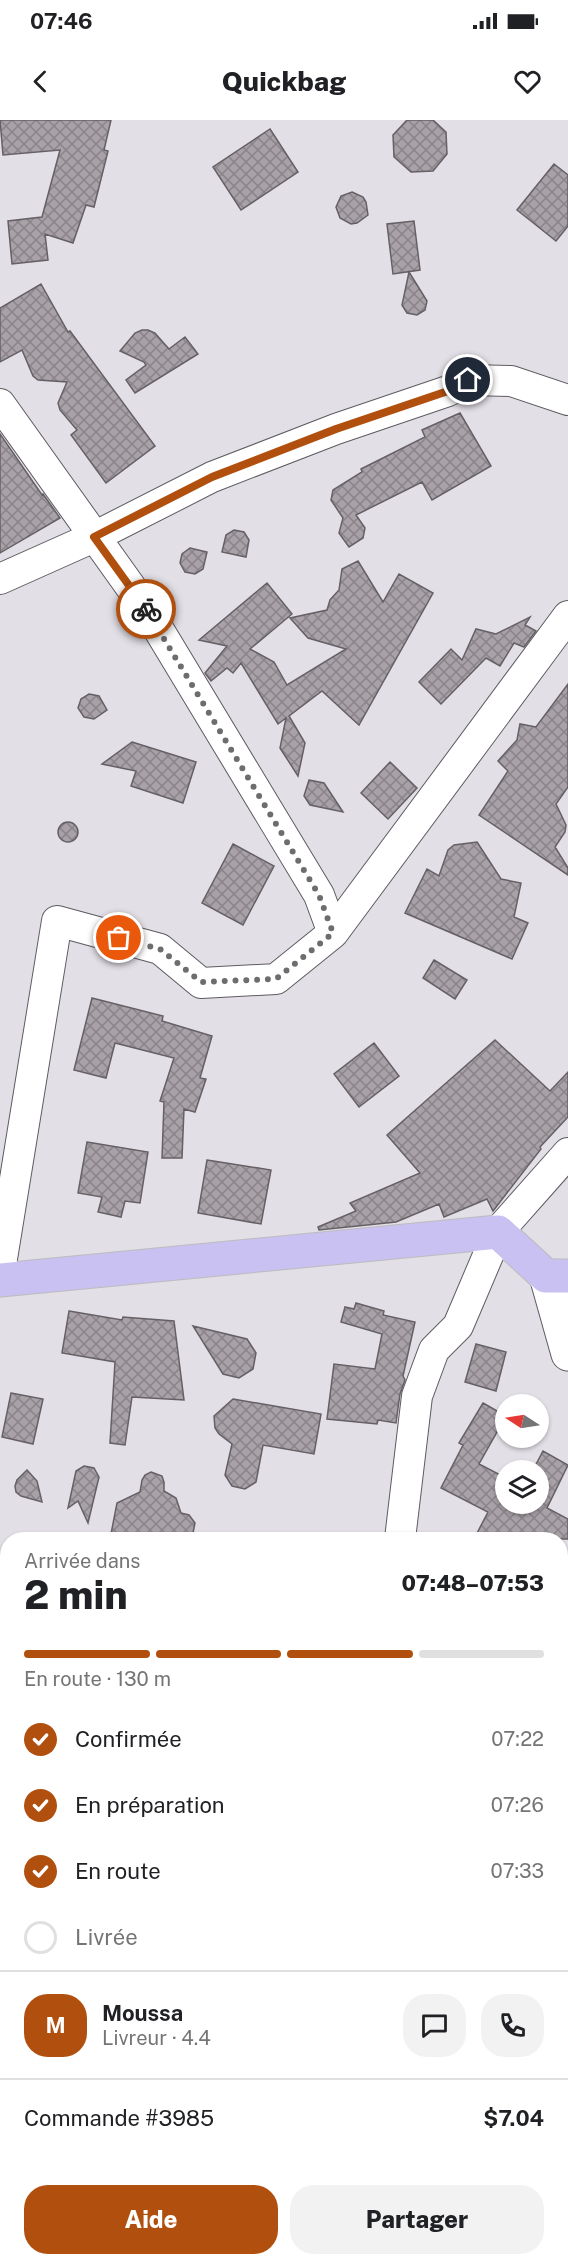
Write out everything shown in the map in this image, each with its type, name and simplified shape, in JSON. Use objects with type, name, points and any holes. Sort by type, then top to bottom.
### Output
[{"type":"main road","points":[[0,1280],[498,1232],[557,1276]]},
{"type":"street","points":[[0,579],[94,537],[212,477],[336,429],[448,391],[468,380],[511,381],[568,400]]},
{"type":"street","points":[[0,404],[145,607],[319,895],[333,933]]},
{"type":"street","points":[[0,1271],[57,921],[160,949],[201,982],[276,979],[333,933],[568,616]]},
{"type":"street","points":[[401,1532],[417,1396],[434,1350],[458,1326],[498,1232],[568,1153]]},
{"type":"street","points":[[557,1276],[568,1354]]},
{"type":"building","points":[[0,120],[111,120],[104,150],[108,151],[94,207],[86,205],[73,243],[45,234],[48,260],[12,264],[8,221],[42,217],[60,150],[3,155]]},
{"type":"building","points":[[407,120],[433,120],[446,132],[447,154],[433,171],[411,172],[394,157],[393,135]]},
{"type":"building","points":[[270,129],[298,172],[241,210],[213,167]]},
{"type":"building","points":[[554,164],[568,175],[568,226],[556,241],[517,210]]},
{"type":"building","points":[[352,192],[363,197],[368,215],[357,223],[351,224],[340,218],[336,207],[341,196]]},
{"type":"building","points":[[414,221],[420,270],[393,274],[387,224]]},
{"type":"building","points":[[409,272],[427,301],[425,310],[417,315],[407,313],[402,305]]},
{"type":"building","points":[[41,284],[68,332],[70,331],[155,446],[106,483],[71,435],[77,430],[60,410],[58,403],[67,382],[38,380],[33,376],[22,350],[0,362],[0,308]]},
{"type":"building","points":[[142,330],[155,333],[169,349],[185,337],[198,354],[135,393],[126,380],[146,365],[120,351],[135,333]]},
{"type":"building","points":[[460,413],[491,466],[432,500],[422,482],[356,515],[365,528],[363,538],[349,547],[339,533],[343,518],[331,500],[333,490],[362,472],[361,469],[425,437],[422,430]]},
{"type":"building","points":[[0,434],[60,518],[0,553]]},
{"type":"building","points":[[234,530],[244,532],[249,540],[246,557],[222,552],[226,535]]},
{"type":"building","points":[[190,548],[207,552],[203,569],[195,574],[185,572],[180,563],[182,554]]},
{"type":"building","points":[[358,561],[383,602],[399,574],[433,593],[359,725],[322,691],[289,716],[305,743],[298,776],[280,748],[286,718],[278,724],[241,663],[233,673],[227,668],[211,681],[205,673],[227,646],[199,640],[267,583],[292,614],[250,649],[274,662],[287,685],[346,649],[308,638],[290,618],[327,610],[330,600],[339,590],[342,569]]},
{"type":"building","points":[[530,617],[525,625],[536,631],[524,647],[514,643],[500,666],[486,658],[441,704],[419,682],[451,649],[462,660],[476,629],[496,634]]},
{"type":"building","points":[[568,684],[568,787],[556,804],[566,825],[565,832],[555,847],[568,868],[568,875],[479,815],[508,771],[498,761],[517,740],[520,724],[536,727]]},
{"type":"building","points":[[89,694],[99,696],[107,710],[94,719],[84,717],[78,708],[81,699]]},
{"type":"building","points":[[132,742],[196,762],[183,803],[131,786],[136,771],[102,764]]},
{"type":"building","points":[[390,762],[417,788],[388,819],[361,793]]},
{"type":"building","points":[[309,780],[324,783],[343,812],[310,805],[304,796]]},
{"type":"building","points":[[64,822],[72,822],[78,828],[78,836],[72,842],[64,842],[58,836],[58,828]]},
{"type":"building","points":[[477,842],[501,879],[521,883],[514,917],[528,923],[512,959],[405,913],[427,869],[439,876],[448,850],[454,845]]},
{"type":"building","points":[[233,844],[274,866],[243,925],[202,903]]},
{"type":"building","points":[[434,960],[467,980],[455,999],[423,978]]},
{"type":"building","points":[[92,998],[163,1016],[162,1021],[212,1036],[200,1078],[206,1079],[195,1112],[184,1109],[182,1158],[162,1158],[164,1102],[160,1101],[174,1058],[115,1043],[106,1078],[74,1070]]},
{"type":"building","points":[[495,1040],[550,1091],[568,1072],[568,1117],[540,1147],[541,1149],[493,1211],[487,1199],[444,1217],[439,1204],[396,1222],[319,1230],[318,1227],[356,1211],[350,1203],[420,1173],[387,1135]]},
{"type":"building","points":[[374,1043],[399,1076],[359,1107],[334,1074]]},
{"type":"building","points":[[87,1142],[148,1152],[140,1203],[125,1201],[121,1217],[98,1212],[102,1197],[78,1193]]},
{"type":"building","points":[[207,1160],[271,1170],[261,1224],[198,1213]]},
{"type":"building","points":[[356,1303],[384,1311],[383,1315],[415,1322],[403,1376],[405,1380],[400,1394],[396,1423],[378,1420],[377,1424],[327,1419],[334,1364],[375,1369],[382,1334],[341,1322],[345,1307],[354,1309]]},
{"type":"building","points":[[69,1311],[122,1320],[123,1317],[174,1321],[184,1400],[132,1397],[125,1445],[110,1443],[115,1362],[62,1353]]},
{"type":"building","points":[[193,1326],[247,1339],[256,1353],[253,1369],[239,1378],[223,1374]]},
{"type":"building","points":[[476,1344],[506,1352],[496,1391],[465,1382]]},
{"type":"building","points":[[11,1393],[43,1399],[33,1444],[2,1437]]},
{"type":"building","points":[[233,1399],[321,1414],[314,1454],[263,1445],[256,1482],[245,1489],[232,1486],[225,1475],[232,1444],[215,1428],[214,1416]]},
{"type":"building","points":[[483,1403],[495,1410],[495,1436],[479,1464],[495,1472],[495,1514],[549,1514],[549,1509],[568,1519],[568,1532],[478,1532],[488,1512],[441,1488],[463,1445],[459,1443]]},
{"type":"building","points":[[543,1451],[568,1465],[549,1504],[549,1460],[538,1460]]},
{"type":"building","points":[[84,1466],[94,1468],[99,1477],[88,1523],[78,1501],[68,1508],[76,1471]]},
{"type":"building","points":[[27,1470],[37,1481],[42,1502],[21,1496],[16,1492],[17,1480]]},
{"type":"building","points":[[151,1472],[162,1476],[164,1491],[176,1498],[181,1513],[189,1515],[195,1523],[193,1532],[111,1532],[117,1503],[140,1492],[145,1475]]},
{"type":"way so far","points":[[119,938],[160,949],[201,982],[276,979],[333,933],[319,895],[146,609]]},
{"type":"route","points":[[146,609],[94,537],[212,477],[336,429],[448,391],[468,380]]}]
